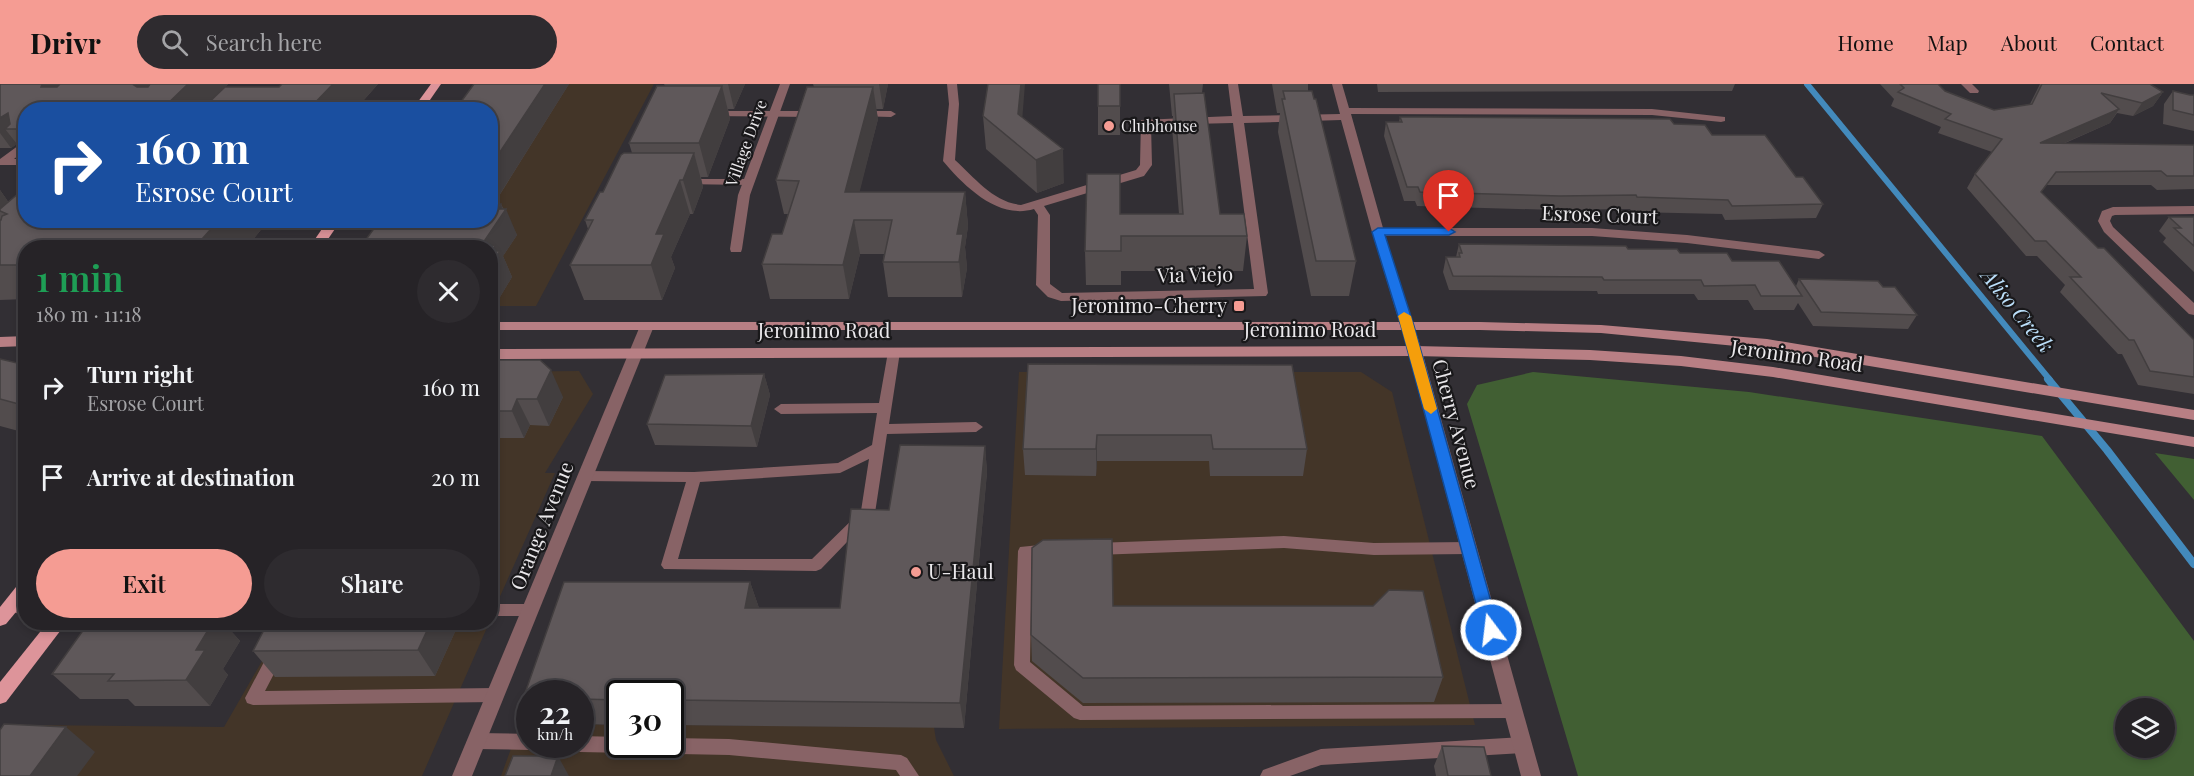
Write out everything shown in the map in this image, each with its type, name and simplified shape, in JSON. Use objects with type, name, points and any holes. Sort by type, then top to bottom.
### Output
[{"type":"main road","points":[[423,102],[436,84]]},
{"type":"main road","name":"Jeronimo Road","points":[[498,326],[1408,326],[1546,327],[1663,333],[1767,344],[2194,415]]},
{"type":"main road","points":[[0,342],[18,342]]},
{"type":"main road","name":"Jeronimo Road","points":[[498,354],[1415,351],[1590,355],[1681,361],[1773,372],[2194,442]]},
{"type":"main road","points":[[0,696],[53,630]]},
{"type":"street","name":"Village Drive","points":[[736,249],[744,195],[785,84]]},
{"type":"street","points":[[952,84],[954,104],[948,161],[999,205],[1009,209],[1022,209],[1037,205],[1140,173],[1146,165],[1145,122],[1239,120],[1257,125],[1346,118],[1652,112],[1721,119]]},
{"type":"street","name":"Via Viejo","points":[[1037,205],[1044,215],[1043,285],[1053,294],[1062,297],[1261,293],[1233,84]]},
{"type":"street","name":"Cherry Avenue","points":[[1336,84],[1378,232],[1408,326],[1531,776]]},
{"type":"street","points":[[18,150],[3,162],[18,162]]},
{"type":"street","points":[[2194,210],[2124,209],[2106,214],[2104,221],[2108,229],[2194,311]]},
{"type":"street","name":"Esrose Court","points":[[1378,232],[1592,232],[1687,239],[1820,255]]},
{"type":"street","name":"Orange Avenue","points":[[462,776],[647,326]]},
{"type":"lane","points":[[705,114],[832,114]]},
{"type":"lane","points":[[844,114],[891,114]]},
{"type":"lane","points":[[669,182],[748,182]]},
{"type":"lane","points":[[694,477],[669,565],[816,565],[868,513],[894,352]]},
{"type":"lane","points":[[781,409],[885,408]]},
{"type":"lane","points":[[882,429],[976,427]]},
{"type":"lane","points":[[585,476],[694,477],[840,468],[878,448]]},
{"type":"lane","points":[[1469,549],[1374,549],[1284,542],[1025,551],[1022,665],[1080,713],[1513,711]]},
{"type":"lane","points":[[498,610],[531,610]]},
{"type":"lane","points":[[289,630],[253,698],[495,695]]},
{"type":"lane","points":[[477,741],[516,742]]},
{"type":"lane","points":[[594,744],[729,747],[901,763],[910,776]]},
{"type":"lane","points":[[1269,776],[1321,758],[1523,745]]},
{"type":"shaded area","points":[[486,84],[654,84],[536,306],[498,306],[498,240],[404,240],[456,228],[498,228],[498,102],[489,102]]},
{"type":"shaded area","points":[[579,371],[593,394],[545,473],[555,473],[498,601],[498,372]]},
{"type":"shaded area","points":[[1019,372],[1361,372],[1392,392],[1475,725],[999,729]]},
{"type":"shaded area","points":[[280,630],[486,630],[422,776],[0,776],[0,762],[29,725],[224,727]]},
{"type":"shaded area","points":[[594,724],[606,725],[606,758],[684,758],[684,725],[934,727],[936,740],[954,776],[501,776],[516,735],[516,758],[594,758]]},
{"type":"green space","points":[[1533,372],[1749,392],[2042,436],[2194,641],[2194,776],[1578,776],[1467,404],[1477,385]]},
{"type":"green space","points":[[2155,453],[2194,459],[2194,500]]},
{"type":"building","points":[[0,84],[42,84],[41,87],[57,87],[60,84],[136,84],[134,85],[137,87],[148,87],[150,84],[188,84],[169,102],[18,102],[18,129],[5,129],[10,124],[8,113],[0,118]]},
{"type":"building","points":[[282,84],[333,84],[316,102],[209,102],[225,87],[279,87]]},
{"type":"building","points":[[474,84],[545,84],[498,155],[498,102],[461,102]]},
{"type":"building","points":[[988,84],[1021,84],[1018,114],[1063,149],[1036,160],[983,116]]},
{"type":"building","points":[[1098,84],[1120,84],[1120,106],[1098,106]]},
{"type":"building","points":[[1900,84],[1938,84],[1945,91],[1994,110],[2032,104],[2042,84],[2150,84],[2163,92],[2142,103],[2101,93],[2119,109],[2040,143],[2194,145],[2194,176],[2167,176],[2161,171],[2056,172],[2041,192],[2098,248],[2104,248],[2194,340],[2194,377],[2150,371],[2134,340],[2129,340],[2070,277],[2081,277],[2046,241],[2035,241],[1975,174],[2002,139],[1945,119],[1951,114],[1898,92],[1904,88]]},
{"type":"building","points":[[657,86],[722,86],[699,143],[629,143]]},
{"type":"building","points":[[807,87],[873,87],[845,192],[965,192],[957,234],[963,234],[959,262],[883,262],[892,220],[854,220],[843,265],[762,264],[772,234],[782,234],[799,181],[776,180]]},
{"type":"building","points":[[1283,91],[1312,91],[1316,99],[1356,261],[1316,261],[1282,99],[1285,99]]},
{"type":"building","points":[[2173,91],[2194,95],[2194,115],[2173,110]]},
{"type":"building","points":[[1204,93],[1220,214],[1244,214],[1247,236],[1121,236],[1121,251],[1085,251],[1087,174],[1120,174],[1120,214],[1183,214],[1174,94]]},
{"type":"building","points":[[1400,117],[1670,119],[1674,124],[1705,125],[1712,135],[1765,135],[1796,177],[1803,177],[1823,204],[1732,206],[1728,200],[1637,197],[1636,195],[1560,196],[1420,192],[1418,187],[1407,187],[1386,122],[1402,122]]},
{"type":"building","points":[[624,153],[694,153],[656,234],[664,234],[651,265],[570,265],[593,220],[585,220]]},
{"type":"building","points":[[18,194],[18,228],[212,228],[201,240],[18,240],[18,265],[0,265],[0,220],[7,214],[0,209]]},
{"type":"building","points":[[498,204],[501,204],[499,209],[506,209],[498,221]]},
{"type":"building","points":[[2169,217],[2194,217],[2194,246],[2174,228],[2181,228]]},
{"type":"building","points":[[374,228],[493,228],[485,240],[366,240]]},
{"type":"building","points":[[1459,244],[1626,246],[1628,249],[1677,249],[1680,253],[1727,253],[1732,261],[1779,261],[1802,296],[1761,296],[1755,285],[1704,286],[1701,280],[1453,276],[1446,257],[1460,257],[1459,253],[1462,253]]},
{"type":"building","points":[[1799,279],[1878,281],[1883,287],[1895,287],[1917,315],[1821,312]]},
{"type":"building","points":[[0,359],[18,363],[18,404],[0,399]]},
{"type":"building","points":[[499,360],[540,360],[551,370],[537,399],[517,399],[512,411],[498,411]]},
{"type":"building","points":[[1028,364],[1292,365],[1307,449],[1213,449],[1211,435],[1097,435],[1096,449],[1023,449]]},
{"type":"building","points":[[764,374],[751,426],[647,424],[665,375]]},
{"type":"building","name":"U-Haul","points":[[900,445],[985,446],[960,703],[684,700],[684,680],[606,680],[606,700],[594,699],[594,680],[530,680],[564,582],[750,582],[745,608],[840,608],[851,509],[889,510]]},
{"type":"building","points":[[1112,539],[1113,606],[1373,606],[1389,590],[1423,591],[1443,677],[1083,678],[1031,635],[1032,548],[1043,540]]},
{"type":"building","points":[[83,630],[208,630],[196,650],[205,650],[186,680],[108,681],[114,674],[52,674]]},
{"type":"building","points":[[264,630],[427,630],[418,650],[253,651]]},
{"type":"building","points":[[4,724],[66,727],[30,776],[0,776],[0,730]]},
{"type":"building","points":[[1442,746],[1484,747],[1491,776],[1448,776]]},
{"type":"building","points":[[513,756],[516,758],[557,758],[551,776],[505,776]]},
{"type":"waterway","name":"Aliso Creek","points":[[1807,84],[2050,380]]},
{"type":"waterway","name":"Aliso Creek","points":[[2048,379],[2107,450],[2194,564]]},
{"type":"slow traffic","points":[[1404,316],[1431,409]]},
{"type":"place","name":"Clubhouse","points":[[1109,126]]},
{"type":"place","name":"Jeronimo-Cherry","points":[[1239,306]]},
{"type":"place","name":"U-Haul","points":[[916,572]]},
{"type":"route","points":[[1449,232],[1378,232],[1408,326],[1491,630]]}]
